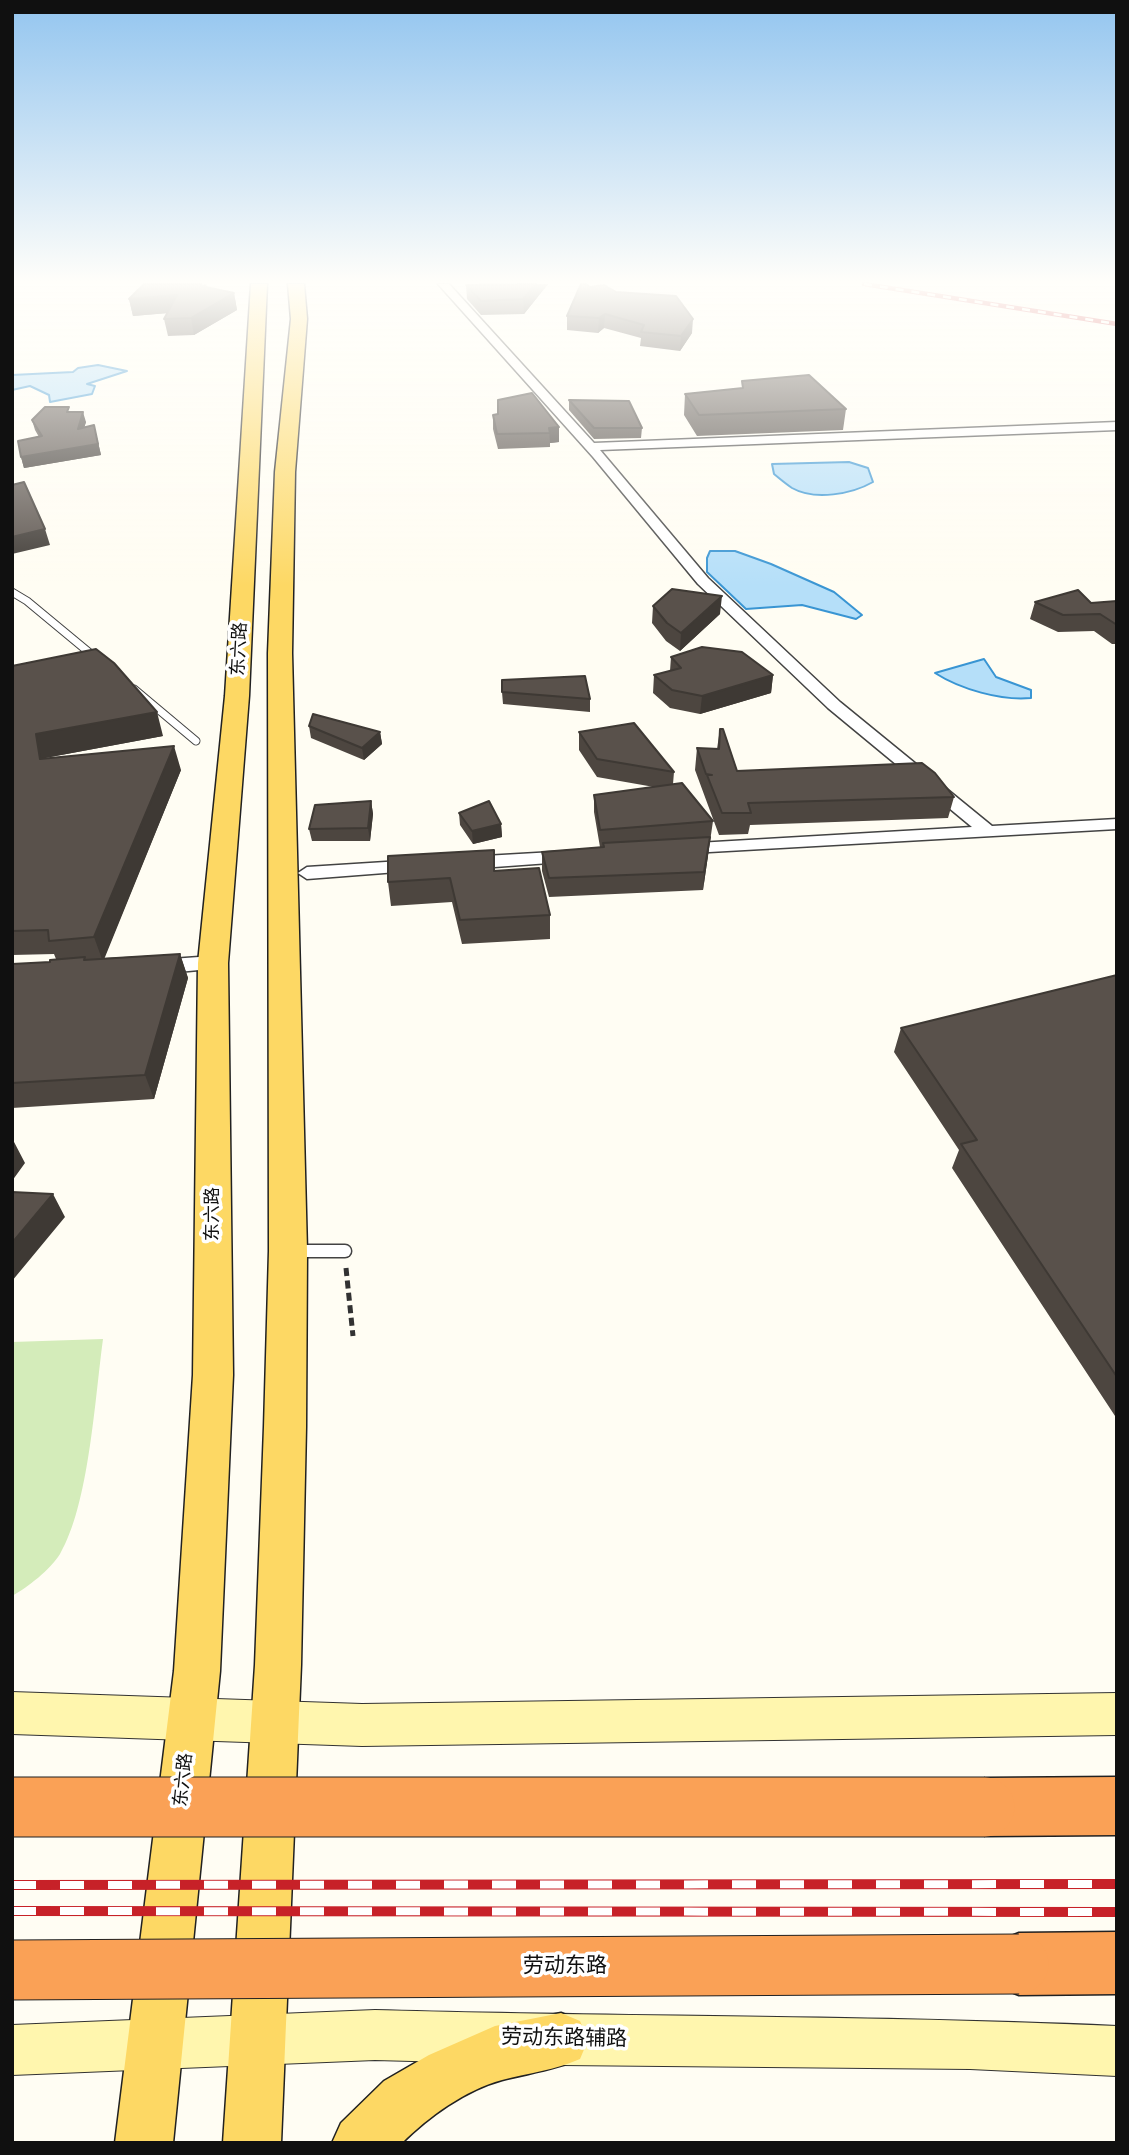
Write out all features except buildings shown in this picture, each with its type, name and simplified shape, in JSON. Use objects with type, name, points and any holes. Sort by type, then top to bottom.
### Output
[{"type":"highway","points":[[12,1807],[1117,1806]]},
{"type":"highway","name":"劳动东路","points":[[12,1970],[1117,1963]]},
{"type":"main road","name":"东六路","points":[[144,2143],[197,1671],[213,1375],[213,963],[237,696],[254,385]]},
{"type":"main road","points":[[252,2143],[275,1722],[288,1251],[279,653],[285,472],[293,385]]},
{"type":"main road","points":[[12,1713],[362,1725],[1117,1714]]},
{"type":"main road","name":"劳动东路辅路","points":[[12,2050],[375,2035],[561,2040],[970,2044],[1117,2051]]},
{"type":"main road","points":[[361,2143],[404,2101],[449,2075],[495,2054],[561,2040]]},
{"type":"street","points":[[534,385],[703,581],[834,705],[989,832]]},
{"type":"street","points":[[590,447],[1117,426]]},
{"type":"street","points":[[669,851],[1117,824]]},
{"type":"street","points":[[307,873],[585,856]]},
{"type":"street","points":[[132,969],[213,963]]},
{"type":"lane","points":[[12,592],[27,600],[101,662]]},
{"type":"lane","points":[[122,680],[196,741]]},
{"type":"lane","points":[[288,1251],[345,1251]]},
{"type":"path","points":[[345,1251],[353,1336]]},
{"type":"green space","points":[[103,1339],[84,1480],[70,1533],[51,1566],[12,1596],[12,1342]]},
{"type":"water","points":[[12,385],[95,386],[92,394],[50,402],[49,395],[30,386],[12,390]]},
{"type":"water","points":[[849,462],[868,468],[873,482],[844,493],[822,495],[792,488],[774,474],[772,464]]},
{"type":"water","points":[[710,551],[735,551],[771,564],[834,592],[862,615],[856,619],[802,605],[746,609],[707,572]]},
{"type":"water","points":[[984,659],[996,677],[1031,690],[1031,698],[1007,698],[981,693],[935,673]]},
{"type":"railway","points":[[12,1885],[1117,1884]]},
{"type":"railway","points":[[12,1911],[1117,1912]]}]
